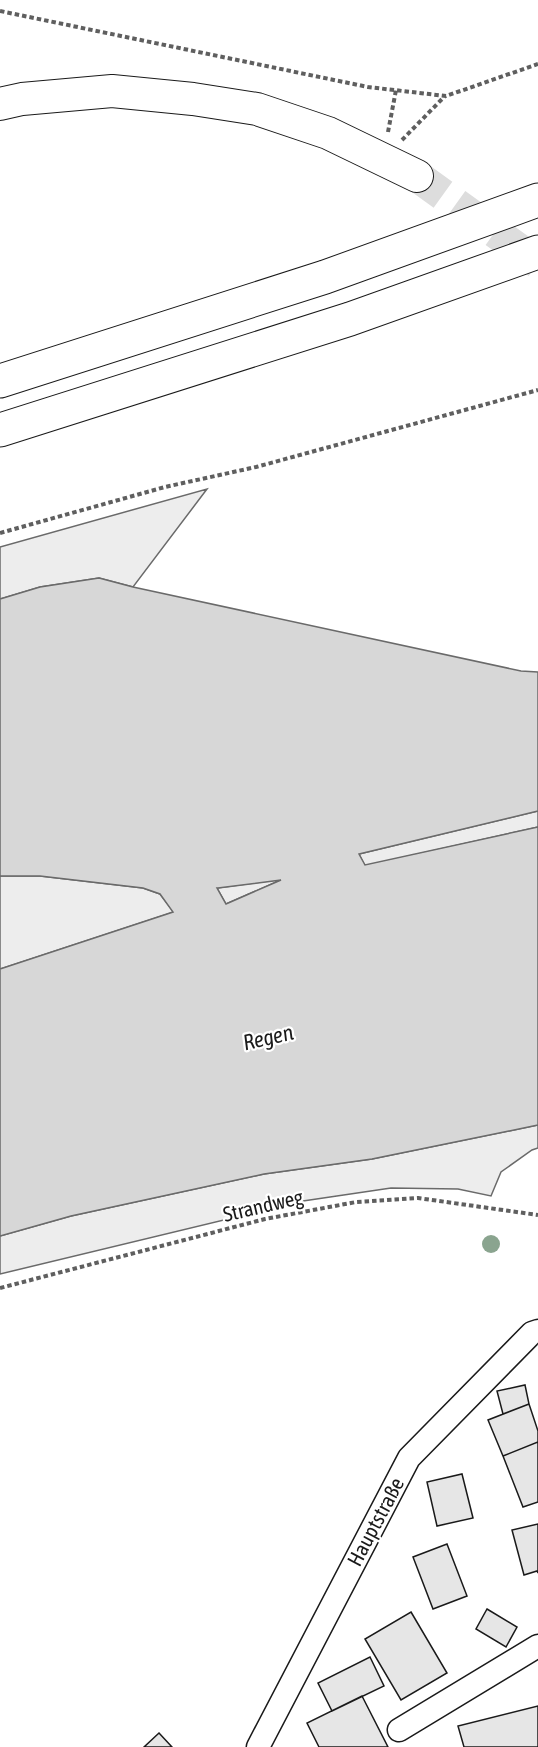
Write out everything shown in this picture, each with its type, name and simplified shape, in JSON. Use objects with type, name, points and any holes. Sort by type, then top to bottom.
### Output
[{"type":"highway","points":[[0,381],[325,277],[538,200]]},
{"type":"highway","points":[[0,430],[350,319],[538,252]]},
{"type":"street","points":[[0,104],[22,99],[112,91],[193,99],[257,109],[328,133],[417,176]]},
{"type":"street","name":"Hauptstraße","points":[[258,1747],[409,1458],[536,1338]]},
{"type":"street","points":[[399,1730],[538,1646]]},
{"type":"path","points":[[0,11],[368,87],[446,96]]},
{"type":"path","points":[[383,159],[446,96],[538,64]]},
{"type":"path","points":[[383,159],[396,90]]},
{"type":"path","points":[[0,533],[165,487],[256,467],[538,390]]},
{"type":"path","name":"Strandweg","points":[[0,1288],[265,1219],[356,1202],[418,1198],[538,1215]]},
{"type":"shaded area","points":[[207,489],[133,587],[99,578],[40,587],[0,599],[0,547]]},
{"type":"shaded area","points":[[538,811],[538,827],[365,866],[359,854]]},
{"type":"shaded area","points":[[0,876],[40,876],[143,888],[160,894],[174,912],[0,969]]},
{"type":"shaded area","points":[[283,879],[226,904],[217,888]]},
{"type":"shaded area","points":[[538,1125],[538,1148],[501,1172],[491,1196],[458,1189],[391,1188],[303,1201],[0,1274],[0,1236],[71,1216],[264,1174],[372,1159]]},
{"type":"water","name":"Regen","points":[[99,578],[521,671],[538,672],[538,811],[359,854],[365,865],[538,827],[538,1125],[372,1159],[264,1174],[71,1216],[0,1236],[0,969],[173,912],[160,894],[143,888],[40,876],[0,876],[0,599],[40,587]],"holes":[[[281,880],[226,904],[217,888]]]},
{"type":"building","points":[[525,1385],[529,1404],[503,1414],[497,1391]]},
{"type":"building","points":[[529,1404],[538,1431],[538,1442],[503,1456],[488,1420]]},
{"type":"building","points":[[538,1442],[538,1502],[523,1507],[503,1456]]},
{"type":"building","points":[[462,1474],[473,1518],[437,1526],[427,1482]]},
{"type":"building","points":[[538,1524],[538,1573],[537,1571],[524,1575],[512,1530]]},
{"type":"building","points":[[447,1544],[467,1596],[433,1609],[413,1557]]},
{"type":"building","points":[[487,1609],[517,1627],[506,1647],[476,1629]]},
{"type":"building","points":[[411,1612],[447,1673],[401,1700],[365,1639]]},
{"type":"building","points":[[370,1657],[384,1686],[332,1711],[318,1683]]},
{"type":"building","points":[[362,1696],[388,1747],[319,1747],[307,1723]]},
{"type":"building","points":[[538,1706],[538,1747],[464,1747],[458,1726]]},
{"type":"building","points":[[159,1733],[172,1747],[144,1747]]},
{"type":"tunnel","points":[[417,176],[538,263]]}]
